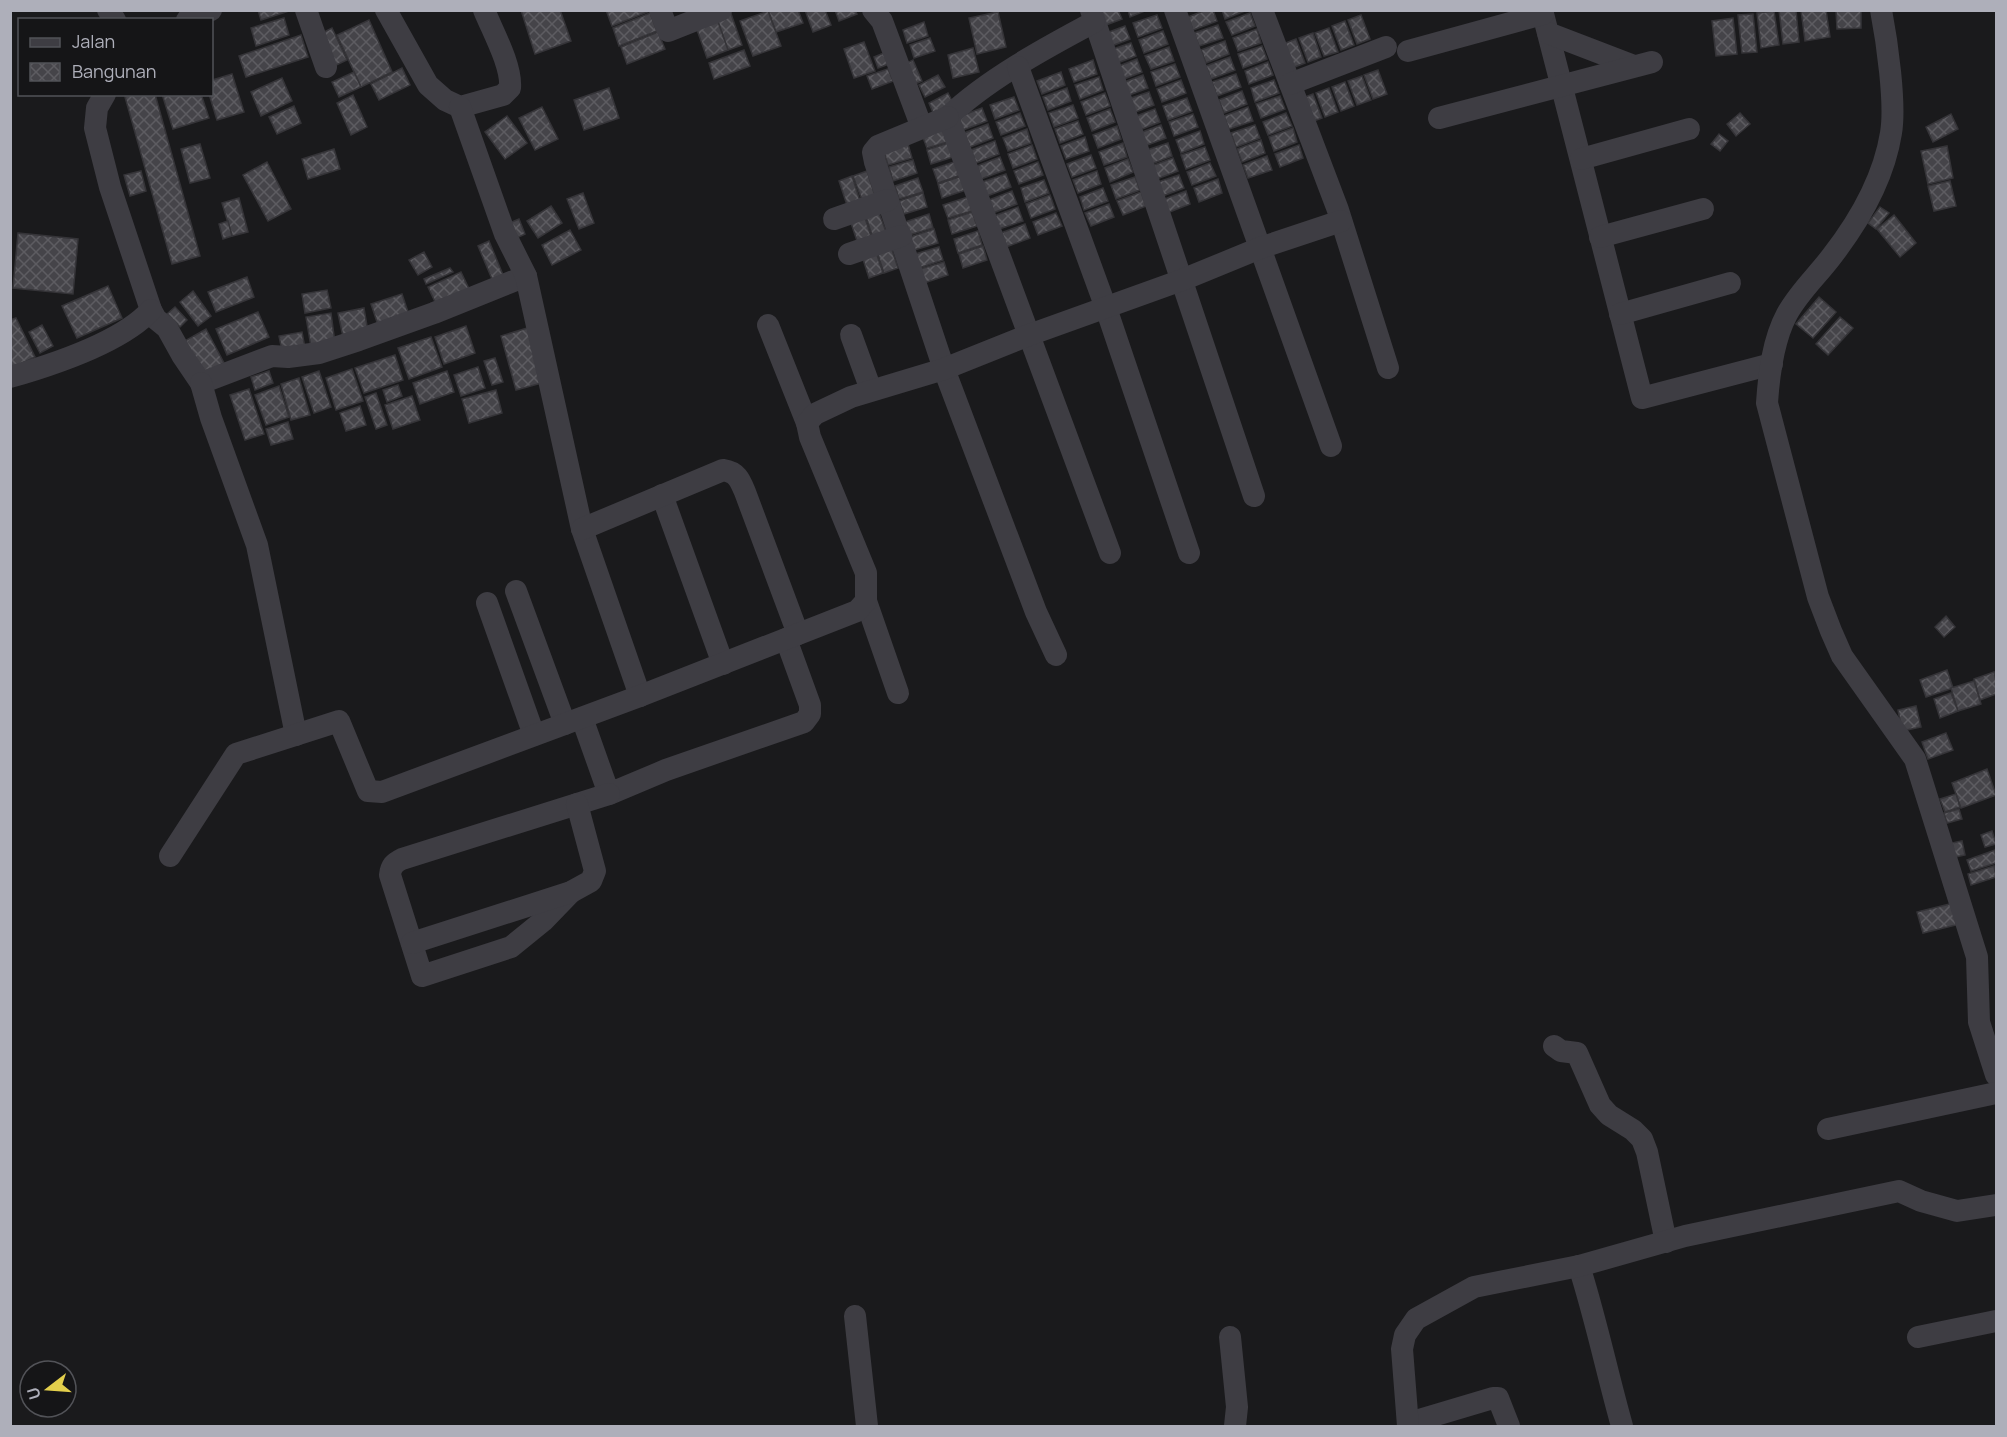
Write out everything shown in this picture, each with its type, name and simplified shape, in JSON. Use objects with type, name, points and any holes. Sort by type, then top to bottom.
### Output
[{"type":"street","points":[[192,18],[211,10]]},
{"type":"street","points":[[306,10],[326,67]]},
{"type":"street","points":[[386,10],[429,85],[445,100],[460,107],[503,95],[510,88],[511,82],[504,60],[484,10]]},
{"type":"street","points":[[660,10],[668,31],[717,11]]},
{"type":"street","points":[[1175,10],[1331,446]]},
{"type":"street","points":[[1262,10],[1341,221],[1388,368]]},
{"type":"street","points":[[1881,10],[1891,94],[1891,132],[1882,166],[1864,207],[1833,256],[1803,290],[1786,315],[1769,374],[1767,403],[1818,597],[1842,657],[1915,759],[1977,957],[1979,1022],[1996,1075]]},
{"type":"street","points":[[884,14],[922,128]]},
{"type":"street","points":[[1056,655],[1036,612],[945,369],[873,152],[878,146],[948,117],[963,103],[1093,16],[1254,495]]},
{"type":"street","points":[[1290,84],[1397,49],[1545,19],[1643,64],[1439,118]]},
{"type":"street","points":[[1545,19],[1642,398],[1772,364]]},
{"type":"street","points":[[1018,67],[1106,308],[1189,554]]},
{"type":"street","points":[[104,96],[98,108],[95,128],[110,187],[151,310],[156,319],[167,328],[201,383],[210,418],[257,545],[296,735]]},
{"type":"street","points":[[460,107],[505,234],[526,276],[582,529],[640,696]]},
{"type":"street","points":[[948,117],[1110,553]]},
{"type":"street","points":[[1581,159],[1689,129]]},
{"type":"street","points":[[834,219],[888,200]]},
{"type":"street","points":[[1600,237],[1703,209]]},
{"type":"street","points":[[807,423],[815,414],[871,390],[945,369],[1029,335],[1182,280],[1260,248],[1341,221]]},
{"type":"street","points":[[849,254],[901,236]]},
{"type":"street","points":[[201,383],[272,357],[319,353],[359,340],[526,276]]},
{"type":"street","points":[[1620,314],[1730,284]]},
{"type":"street","points":[[10,377],[45,367],[112,338],[151,310]]},
{"type":"street","points":[[768,325],[807,423],[810,437],[866,573],[866,601],[898,693]]},
{"type":"street","points":[[851,335],[871,390]]},
{"type":"street","points":[[571,892],[543,921],[512,947],[422,976],[390,876],[396,861],[609,794],[666,770],[804,722],[810,714],[810,705],[792,636],[737,476],[733,472],[723,470],[582,529]]},
{"type":"street","points":[[662,495],[723,664]]},
{"type":"street","points":[[516,591],[573,721],[609,794]]},
{"type":"street","points":[[171,856],[236,754],[339,721],[368,791],[382,792],[723,664],[857,611],[866,601]]},
{"type":"street","points":[[486,603],[534,735]]},
{"type":"street","points":[[412,943],[571,892],[591,881],[595,871],[577,804]]},
{"type":"street","points":[[501,914],[512,947]]},
{"type":"street","points":[[1554,1046],[1561,1051],[1577,1053],[1600,1105],[1609,1115],[1642,1138],[1666,1242]]},
{"type":"street","points":[[1828,1129],[1996,1093]]},
{"type":"street","points":[[1509,1426],[1498,1398],[1409,1424],[1402,1349],[1405,1335],[1416,1319],[1474,1287],[1579,1266],[1685,1236],[1899,1191],[1921,1201],[1957,1211],[1996,1205]]},
{"type":"street","points":[[1579,1266],[1595,1315],[1605,1365],[1622,1426]]},
{"type":"street","points":[[855,1316],[867,1426]]},
{"type":"street","points":[[1918,1337],[1996,1321]]},
{"type":"street","points":[[1230,1337],[1237,1407],[1236,1426]]},
{"type":"building","points":[[258,10],[292,10],[261,20]]},
{"type":"building","points":[[521,10],[560,10],[571,41],[535,54]]},
{"type":"building","points":[[606,10],[649,10],[650,11],[612,26]]},
{"type":"building","points":[[768,10],[798,10],[803,23],[776,32]]},
{"type":"building","points":[[805,10],[825,10],[831,25],[813,32]]},
{"type":"building","points":[[835,10],[855,10],[857,14],[839,21]]},
{"type":"building","points":[[1105,10],[1118,10],[1122,19],[1098,28],[1093,15]]},
{"type":"building","points":[[1128,10],[1147,10],[1130,17]]},
{"type":"building","points":[[1206,10],[1213,10],[1217,21],[1193,30],[1188,17]]},
{"type":"building","points":[[1222,10],[1247,10],[1225,19]]},
{"type":"building","points":[[1779,10],[1796,10],[1799,42],[1783,44]]},
{"type":"building","points":[[1801,10],[1826,10],[1830,37],[1805,41]]},
{"type":"building","points":[[1836,10],[1861,10],[1861,28],[1837,29]]},
{"type":"building","points":[[730,11],[742,45],[728,50],[716,16]]},
{"type":"building","points":[[768,11],[781,46],[753,56],[740,21]]},
{"type":"building","points":[[1774,11],[1779,45],[1761,48],[1757,13]]},
{"type":"building","points":[[998,12],[1006,47],[977,54],[969,18]]},
{"type":"building","points":[[650,13],[657,31],[619,46],[613,28]]},
{"type":"building","points":[[1250,13],[1255,26],[1232,35],[1226,22]]},
{"type":"building","points":[[1753,14],[1757,52],[1742,53],[1738,15]]},
{"type":"building","points":[[1157,15],[1162,28],[1138,37],[1133,23]]},
{"type":"building","points":[[1361,15],[1370,39],[1357,44],[1348,20]]},
{"type":"building","points":[[284,18],[289,35],[256,46],[251,28]]},
{"type":"building","points":[[1733,18],[1737,54],[1716,56],[1712,21]]},
{"type":"building","points":[[717,19],[728,50],[707,58],[696,27]]},
{"type":"building","points":[[369,20],[392,72],[361,87],[337,35]]},
{"type":"building","points":[[1345,21],[1354,45],[1341,50],[1332,26]]},
{"type":"building","points":[[924,22],[928,36],[907,43],[903,30]]},
{"type":"building","points":[[1218,25],[1223,38],[1199,46],[1194,33]]},
{"type":"building","points":[[1125,26],[1130,39],[1106,48],[1101,35]]},
{"type":"building","points":[[332,28],[347,60],[330,68],[316,36]]},
{"type":"building","points":[[1329,28],[1338,52],[1324,56],[1315,33]]},
{"type":"building","points":[[1257,29],[1261,43],[1238,51],[1233,38]]},
{"type":"building","points":[[1163,31],[1168,44],[1144,53],[1139,40]]},
{"type":"building","points":[[658,32],[665,49],[627,64],[621,47]]},
{"type":"building","points":[[1313,33],[1321,57],[1308,62],[1299,38]]},
{"type":"building","points":[[301,35],[308,57],[246,77],[239,56]]},
{"type":"building","points":[[930,38],[935,51],[914,58],[910,45]]},
{"type":"building","points":[[1296,39],[1305,63],[1292,68],[1283,44]]},
{"type":"building","points":[[1225,41],[1229,54],[1206,63],[1201,50]]},
{"type":"building","points":[[864,42],[875,71],[854,78],[844,49]]},
{"type":"building","points":[[1131,43],[1136,56],[1112,65],[1107,51]]},
{"type":"building","points":[[1262,46],[1267,59],[1243,68],[1238,54]]},
{"type":"building","points":[[1169,47],[1174,61],[1151,69],[1145,56]]},
{"type":"building","points":[[973,48],[979,72],[953,78],[948,55]]},
{"type":"building","points":[[744,50],[750,66],[714,79],[709,63]]},
{"type":"building","points":[[884,53],[889,64],[878,68],[874,57]]},
{"type":"building","points":[[1230,57],[1235,70],[1211,79],[1206,66]]},
{"type":"building","points":[[1137,59],[1142,72],[1119,81],[1114,68]]},
{"type":"building","points":[[913,60],[922,81],[910,86],[901,66]]},
{"type":"building","points":[[1093,60],[1097,74],[1074,82],[1069,69]]},
{"type":"building","points":[[1268,62],[1273,75],[1249,84],[1245,71]]},
{"type":"building","points":[[1175,64],[1180,77],[1156,86],[1151,72]]},
{"type":"building","points":[[402,68],[410,85],[379,100],[371,84]]},
{"type":"building","points":[[888,69],[893,81],[872,89],[867,76]]},
{"type":"building","points":[[1378,70],[1387,94],[1373,99],[1364,75]]},
{"type":"building","points":[[354,72],[361,87],[339,97],[332,82]]},
{"type":"building","points":[[1061,72],[1065,85],[1042,94],[1037,81]]},
{"type":"building","points":[[232,74],[244,112],[217,120],[210,96],[213,96],[213,80]]},
{"type":"building","points":[[1236,74],[1241,87],[1217,96],[1212,82]]},
{"type":"building","points":[[938,75],[945,87],[925,97],[919,85]]},
{"type":"building","points":[[1143,75],[1148,88],[1124,97],[1119,84]]},
{"type":"building","points":[[1362,76],[1371,100],[1357,105],[1348,81]]},
{"type":"building","points":[[1099,77],[1103,90],[1080,99],[1075,85]]},
{"type":"building","points":[[282,78],[292,101],[261,116],[251,92]]},
{"type":"building","points":[[1181,80],[1186,93],[1162,102],[1157,89]]},
{"type":"building","points":[[1274,80],[1279,93],[1255,102],[1251,88]]},
{"type":"building","points":[[1345,82],[1354,106],[1341,111],[1332,87]]},
{"type":"building","points":[[609,88],[619,118],[584,130],[574,100]]},
{"type":"building","points":[[1067,88],[1071,101],[1048,110],[1043,97]]},
{"type":"building","points":[[1329,88],[1338,112],[1325,117],[1316,93]]},
{"type":"building","points":[[1242,91],[1247,104],[1224,113],[1219,100]]},
{"type":"building","points":[[1149,92],[1154,105],[1130,114],[1125,100]]},
{"type":"building","points":[[948,93],[954,105],[934,115],[929,103]]},
{"type":"building","points":[[1105,93],[1110,106],[1086,115],[1081,102]]},
{"type":"building","points":[[1313,94],[1322,118],[1308,123],[1300,99]]},
{"type":"building","points":[[353,95],[367,127],[351,135],[337,103]]},
{"type":"building","points":[[156,96],[200,256],[172,264],[125,97]]},
{"type":"building","points":[[163,96],[202,96],[209,118],[173,129]]},
{"type":"building","points":[[1280,96],[1285,109],[1261,118],[1256,104]]},
{"type":"building","points":[[1014,97],[1019,110],[995,119],[990,105]]},
{"type":"building","points":[[1187,98],[1192,111],[1168,120],[1163,106]]},
{"type":"building","points":[[1073,105],[1078,118],[1054,127],[1049,113]]},
{"type":"building","points":[[294,106],[301,123],[277,134],[269,117]]},
{"type":"building","points":[[542,107],[558,139],[535,150],[519,118]]},
{"type":"building","points":[[1248,107],[1253,121],[1229,129],[1224,116]]},
{"type":"building","points":[[982,108],[987,121],[963,130],[958,117]]},
{"type":"building","points":[[1110,109],[1115,122],[1092,131],[1087,118]]},
{"type":"building","points":[[1155,109],[1160,122],[1137,131],[1131,118]]},
{"type":"building","points":[[1020,113],[1025,126],[1001,135],[996,122]]},
{"type":"building","points":[[1286,113],[1292,126],[1268,135],[1263,122]]},
{"type":"building","points":[[1740,113],[1750,124],[1736,136],[1727,124]]},
{"type":"building","points":[[1193,114],[1198,127],[1174,136],[1169,122]]},
{"type":"building","points":[[1951,114],[1958,129],[1933,142],[1926,127]]},
{"type":"building","points":[[507,116],[527,143],[505,159],[485,132]]},
{"type":"building","points":[[1078,121],[1083,134],[1060,143],[1055,129]]},
{"type":"building","points":[[988,124],[993,138],[970,147],[964,133]]},
{"type":"building","points":[[1161,125],[1166,138],[1142,147],[1137,134]]},
{"type":"building","points":[[1255,125],[1260,138],[1236,147],[1231,133]]},
{"type":"building","points":[[1117,126],[1121,139],[1098,148],[1093,135]]},
{"type":"building","points":[[946,127],[951,141],[927,148],[922,135]]},
{"type":"building","points":[[1293,128],[1297,142],[1274,151],[1269,137]]},
{"type":"building","points":[[1027,129],[1031,143],[1008,151],[1003,138]]},
{"type":"building","points":[[1200,131],[1204,144],[1181,153],[1176,140]]},
{"type":"building","points":[[1719,134],[1728,141],[1720,151],[1711,144]]},
{"type":"building","points":[[1085,137],[1089,151],[1066,159],[1061,146]]},
{"type":"building","points":[[1261,140],[1265,153],[1242,162],[1237,149]]},
{"type":"building","points":[[995,141],[999,154],[976,163],[971,150]]},
{"type":"building","points":[[951,142],[956,156],[931,164],[927,150]]},
{"type":"building","points":[[1123,143],[1127,157],[1104,165],[1099,152]]},
{"type":"building","points":[[1168,143],[1172,156],[1149,165],[1144,151]]},
{"type":"building","points":[[200,144],[210,178],[190,183],[181,149]]},
{"type":"building","points":[[908,144],[912,158],[888,165],[884,152]]},
{"type":"building","points":[[1032,145],[1037,159],[1013,168],[1008,154]]},
{"type":"building","points":[[1299,145],[1303,158],[1280,167],[1275,154]]},
{"type":"building","points":[[1947,146],[1953,178],[1928,184],[1921,151]]},
{"type":"building","points":[[1205,147],[1210,160],[1186,169],[1181,155]]},
{"type":"building","points":[[334,149],[340,169],[308,179],[302,159]]},
{"type":"building","points":[[1091,155],[1096,168],[1072,177],[1067,164]]},
{"type":"building","points":[[1267,156],[1272,170],[1248,178],[1243,165]]},
{"type":"building","points":[[1000,157],[1005,170],[981,179],[977,166]]},
{"type":"building","points":[[1173,158],[1178,171],[1154,180],[1149,167]]},
{"type":"building","points":[[1128,159],[1133,172],[1110,182],[1105,168]]},
{"type":"building","points":[[913,160],[917,173],[893,181],[889,167]]},
{"type":"building","points":[[957,161],[961,175],[938,183],[933,169]]},
{"type":"building","points":[[267,162],[291,209],[268,221],[243,175]]},
{"type":"building","points":[[1038,162],[1043,175],[1019,184],[1014,171]]},
{"type":"building","points":[[1210,163],[1216,176],[1192,185],[1187,172]]},
{"type":"building","points":[[141,171],[146,191],[130,196],[124,175]]},
{"type":"building","points":[[867,171],[875,196],[862,200],[853,176]]},
{"type":"building","points":[[1097,171],[1101,184],[1078,193],[1073,180]]},
{"type":"building","points":[[1006,174],[1011,187],[987,196],[982,182]]},
{"type":"building","points":[[1179,175],[1184,188],[1160,197],[1155,183]]},
{"type":"building","points":[[852,176],[860,201],[847,205],[839,181]]},
{"type":"building","points":[[962,176],[966,190],[942,198],[938,184]]},
{"type":"building","points":[[1135,177],[1140,190],[1116,199],[1111,185]]},
{"type":"building","points":[[918,178],[923,192],[899,199],[895,186]]},
{"type":"building","points":[[1218,179],[1222,193],[1199,202],[1194,188]]},
{"type":"building","points":[[1044,180],[1049,193],[1025,202],[1021,188]]},
{"type":"building","points":[[1950,181],[1956,206],[1934,211],[1928,186]]},
{"type":"building","points":[[1103,188],[1108,201],[1084,210],[1080,197]]},
{"type":"building","points":[[1012,191],[1017,204],[993,213],[989,200]]},
{"type":"building","points":[[1186,191],[1190,204],[1167,213],[1162,200]]},
{"type":"building","points":[[1141,192],[1146,206],[1123,215],[1117,201]]},
{"type":"building","points":[[583,193],[594,223],[579,229],[567,199]]},
{"type":"building","points":[[923,193],[927,207],[904,214],[899,201]]},
{"type":"building","points":[[1050,195],[1055,209],[1031,218],[1026,204]]},
{"type":"building","points":[[968,197],[972,211],[948,218],[943,205]]},
{"type":"building","points":[[239,198],[248,232],[232,236],[222,203]]},
{"type":"building","points":[[1109,204],[1114,217],[1091,226],[1085,213]]},
{"type":"building","points":[[551,206],[562,223],[538,238],[527,221]]},
{"type":"building","points":[[1018,207],[1023,221],[999,229],[994,216]]},
{"type":"building","points":[[1880,207],[1889,213],[1876,229],[1868,223]]},
{"type":"building","points":[[972,212],[977,226],[952,234],[948,220]]},
{"type":"building","points":[[879,213],[888,237],[874,241],[866,217]]},
{"type":"building","points":[[1056,213],[1062,226],[1038,235],[1033,222]]},
{"type":"building","points":[[929,214],[933,228],[909,235],[905,222]]},
{"type":"building","points":[[1894,215],[1916,243],[1900,257],[1877,229]]},
{"type":"building","points":[[865,218],[873,242],[859,247],[851,223]]},
{"type":"building","points":[[519,219],[525,234],[514,239],[507,224]]},
{"type":"building","points":[[228,221],[232,236],[223,239],[219,224]]},
{"type":"building","points":[[1025,224],[1030,238],[1006,247],[1001,233]]},
{"type":"building","points":[[934,229],[938,243],[914,250],[910,237]]},
{"type":"building","points":[[570,230],[581,250],[552,265],[542,245]]},
{"type":"building","points":[[978,231],[982,245],[958,253],[954,239]]},
{"type":"building","points":[[18,233],[78,239],[73,294],[13,288]]},
{"type":"building","points":[[489,241],[506,282],[495,286],[478,246]]},
{"type":"building","points":[[890,244],[898,268],[884,273],[876,249]]},
{"type":"building","points":[[983,246],[987,260],[963,268],[959,254]]},
{"type":"building","points":[[939,247],[943,260],[919,268],[915,254]]},
{"type":"building","points":[[875,249],[883,273],[869,278],[861,253]]},
{"type":"building","points":[[424,252],[432,267],[418,275],[409,260]]},
{"type":"building","points":[[944,262],[948,275],[924,283],[920,269]]},
{"type":"building","points":[[450,268],[453,272],[426,284],[424,279]]},
{"type":"building","points":[[461,272],[471,293],[438,308],[428,287]]},
{"type":"building","points":[[247,277],[254,297],[216,312],[208,292]]},
{"type":"building","points":[[108,286],[122,318],[77,338],[62,306]]},
{"type":"building","points":[[327,290],[331,308],[305,313],[302,294]]},
{"type":"building","points":[[193,291],[211,316],[198,326],[180,302]]},
{"type":"building","points":[[402,294],[409,315],[378,325],[371,304]]},
{"type":"building","points":[[1819,297],[1836,312],[1813,338],[1796,324]]},
{"type":"building","points":[[175,307],[187,320],[180,327],[167,314]]},
{"type":"building","points":[[364,308],[368,332],[343,337],[338,313]]},
{"type":"building","points":[[258,312],[269,337],[227,355],[216,329]]},
{"type":"building","points":[[331,313],[335,343],[311,347],[306,317]]},
{"type":"building","points":[[1840,317],[1853,328],[1828,355],[1816,344]]},
{"type":"building","points":[[16,318],[35,357],[10,369],[10,320]]},
{"type":"building","points":[[42,325],[53,346],[40,353],[29,332]]},
{"type":"building","points":[[466,326],[475,353],[444,364],[435,337]]},
{"type":"building","points":[[534,326],[549,381],[516,390],[501,336]]},
{"type":"building","points":[[206,329],[224,363],[202,375],[183,342]]},
{"type":"building","points":[[302,332],[305,348],[282,351],[279,336]]},
{"type":"building","points":[[431,337],[442,367],[409,379],[398,348]]},
{"type":"building","points":[[395,355],[403,380],[364,393],[355,368]]},
{"type":"building","points":[[495,358],[503,382],[492,385],[484,361]]},
{"type":"building","points":[[478,367],[485,388],[461,396],[454,375]]},
{"type":"building","points":[[352,369],[363,401],[336,410],[326,378]]},
{"type":"building","points":[[269,371],[273,383],[255,390],[251,377]]},
{"type":"building","points":[[319,371],[331,407],[314,413],[302,377]]},
{"type":"building","points":[[447,371],[454,392],[420,404],[413,383]]},
{"type":"building","points":[[299,378],[310,415],[291,420],[281,384]]},
{"type":"building","points":[[398,385],[402,396],[387,402],[383,390]]},
{"type":"building","points":[[279,386],[289,417],[266,425],[255,395]]},
{"type":"building","points":[[249,389],[264,434],[245,440],[230,395]]},
{"type":"building","points":[[496,390],[502,413],[469,423],[462,399]]},
{"type":"building","points":[[376,393],[387,425],[376,429],[365,397]]},
{"type":"building","points":[[412,396],[420,420],[393,429],[385,405]]},
{"type":"building","points":[[360,406],[366,425],[346,431],[340,413]]},
{"type":"building","points":[[288,422],[293,439],[271,445],[266,429]]},
{"type":"building","points":[[1946,616],[1955,627],[1944,637],[1935,627]]},
{"type":"building","points":[[1947,670],[1953,688],[1926,697],[1920,680]]},
{"type":"building","points":[[1994,672],[1996,694],[1980,700],[1974,679]]},
{"type":"building","points":[[1974,681],[1981,704],[1958,711],[1951,688]]},
{"type":"building","points":[[1951,693],[1958,711],[1940,718],[1934,699]]},
{"type":"building","points":[[1916,706],[1921,727],[1902,731],[1898,710]]},
{"type":"building","points":[[1946,733],[1953,750],[1928,759],[1922,742]]},
{"type":"building","points":[[1987,769],[1996,795],[1961,808],[1952,783]]},
{"type":"building","points":[[1956,794],[1960,807],[1945,812],[1940,799]]},
{"type":"building","points":[[1959,809],[1962,819],[1947,823],[1944,813]]},
{"type":"building","points":[[1992,831],[1996,844],[1985,847],[1981,835]]},
{"type":"building","points":[[1962,841],[1965,855],[1955,857],[1952,843]]},
{"type":"building","points":[[1995,850],[1996,863],[1971,871],[1967,860]]},
{"type":"building","points":[[1994,866],[1996,877],[1971,885],[1968,874]]},
{"type":"building","points":[[1958,902],[1964,923],[1923,933],[1917,912]]}]
